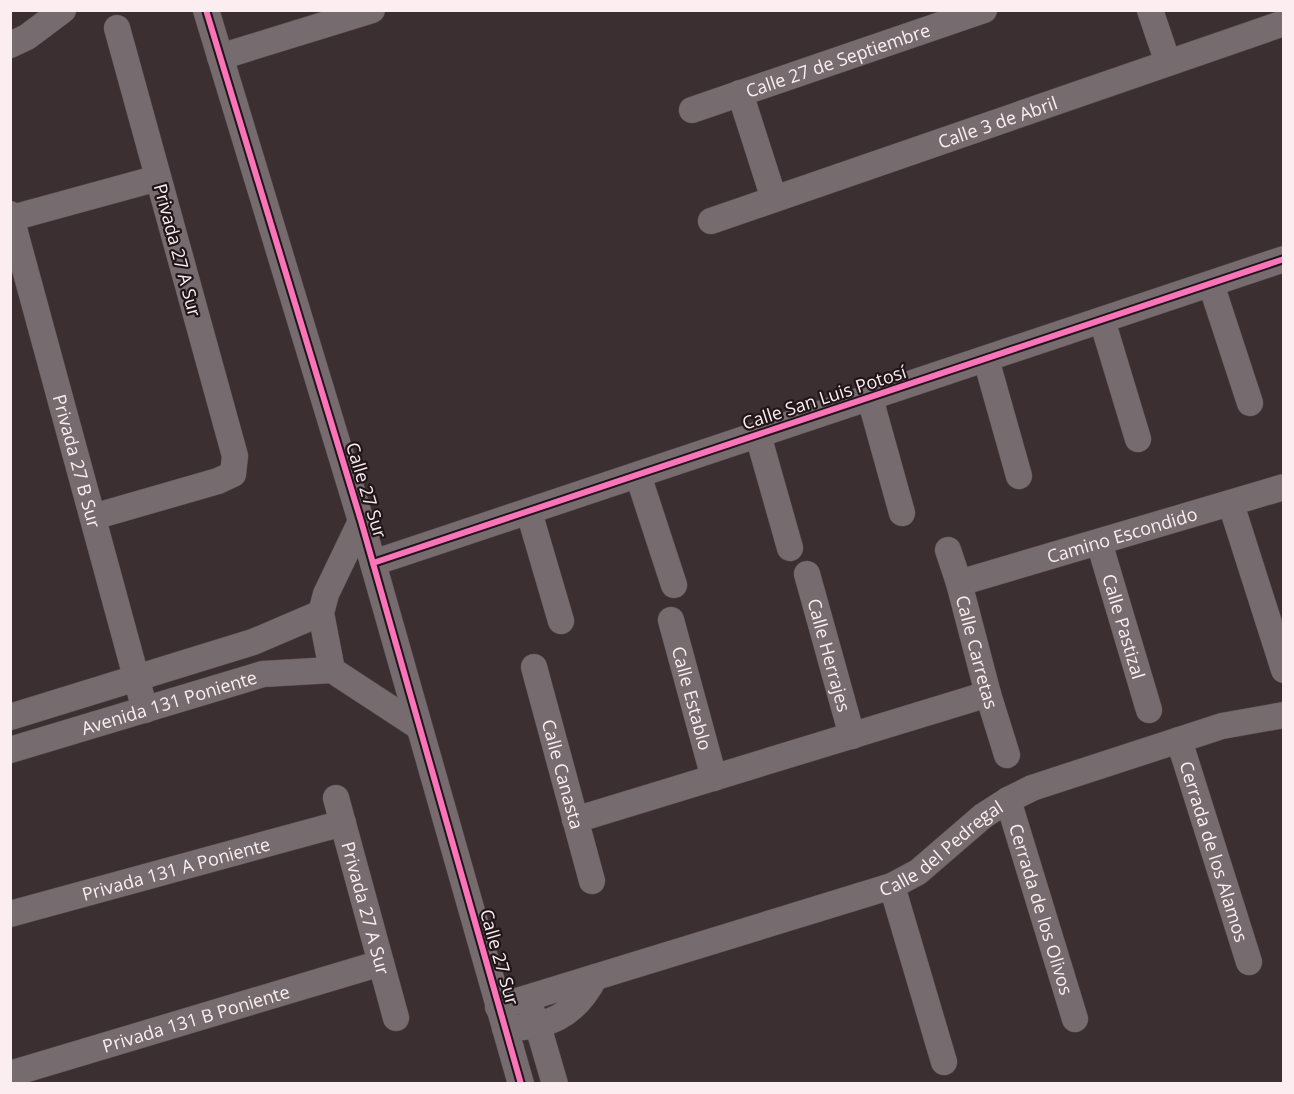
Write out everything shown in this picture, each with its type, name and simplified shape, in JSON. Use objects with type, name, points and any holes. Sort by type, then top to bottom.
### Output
[{"type":"street","points":[[10,45],[27,37],[63,10]]},
{"type":"street","name":"Calle 27 Sur","points":[[206,10],[361,522],[521,1083]]},
{"type":"street","points":[[220,57],[372,10]]},
{"type":"street","name":"Calle 27 de Septiembre","points":[[692,110],[984,10]]},
{"type":"street","points":[[1150,10],[1168,63]]},
{"type":"street","name":"Calle 3 de Abril","points":[[711,221],[1284,23]]},
{"type":"street","name":"Privada 27 A Sur","points":[[93,517],[218,481],[233,474],[235,456],[117,28]]},
{"type":"street","points":[[740,93],[774,199]]},
{"type":"street","points":[[11,216],[158,178]]},
{"type":"street","name":"Privada 27 B Sur","points":[[11,216],[145,710]]},
{"type":"street","name":"Calle San Luis Potosí","points":[[373,563],[1284,259]]},
{"type":"street","points":[[1211,284],[1250,403]]},
{"type":"street","points":[[1102,320],[1138,439]]},
{"type":"street","points":[[986,359],[1019,476]]},
{"type":"street","points":[[870,398],[902,513]]},
{"type":"street","points":[[758,435],[790,548]]},
{"type":"street","points":[[638,475],[674,585]]},
{"type":"street","name":"Camino Escondido","points":[[959,583],[1284,487]]},
{"type":"street","points":[[1231,504],[1284,670]]},
{"type":"street","points":[[529,512],[561,621]]},
{"type":"street","points":[[361,522],[326,594],[321,613],[332,670],[419,727]]},
{"type":"street","name":"Calle Pastizal","points":[[1099,542],[1149,711]]},
{"type":"street","name":"Calle Carretas","points":[[948,550],[1007,755]]},
{"type":"street","name":"Calle Herrajes","points":[[807,574],[852,736]]},
{"type":"street","name":"Avenida 131 Poniente","points":[[10,717],[253,642],[321,613]]},
{"type":"street","name":"Calle Establo","points":[[670,620],[714,778]]},
{"type":"street","name":"Calle Canasta","points":[[534,667],[592,881]]},
{"type":"street","name":"Avenida 131 Poniente","points":[[10,750],[263,674],[332,670]]},
{"type":"street","points":[[575,820],[988,694]]},
{"type":"street","name":"Calle del Pedregal","points":[[502,1017],[524,999],[892,886],[918,872],[983,816],[1032,788],[1222,726],[1284,715]]},
{"type":"street","name":"Cerrada de los Alamos","points":[[1179,740],[1249,962]]},
{"type":"street","name":"Privada 27 A Sur","points":[[336,798],[396,1018]]},
{"type":"street","name":"Cerrada de los Olivos","points":[[1008,800],[1075,1019]]},
{"type":"street","name":"Privada 131 A Poniente","points":[[10,914],[343,823]]},
{"type":"street","points":[[892,886],[944,1062]]},
{"type":"street","name":"Privada 131 B Poniente","points":[[10,1074],[381,963]]},
{"type":"street","points":[[502,1017],[522,1028],[538,1026],[559,1018],[580,1000],[595,977]]},
{"type":"street","points":[[524,999],[538,1026],[555,1083]]},
{"type":"cycle path","points":[[206,10],[361,521],[521,1084]]},
{"type":"cycle path","points":[[373,563],[1284,259]]}]
